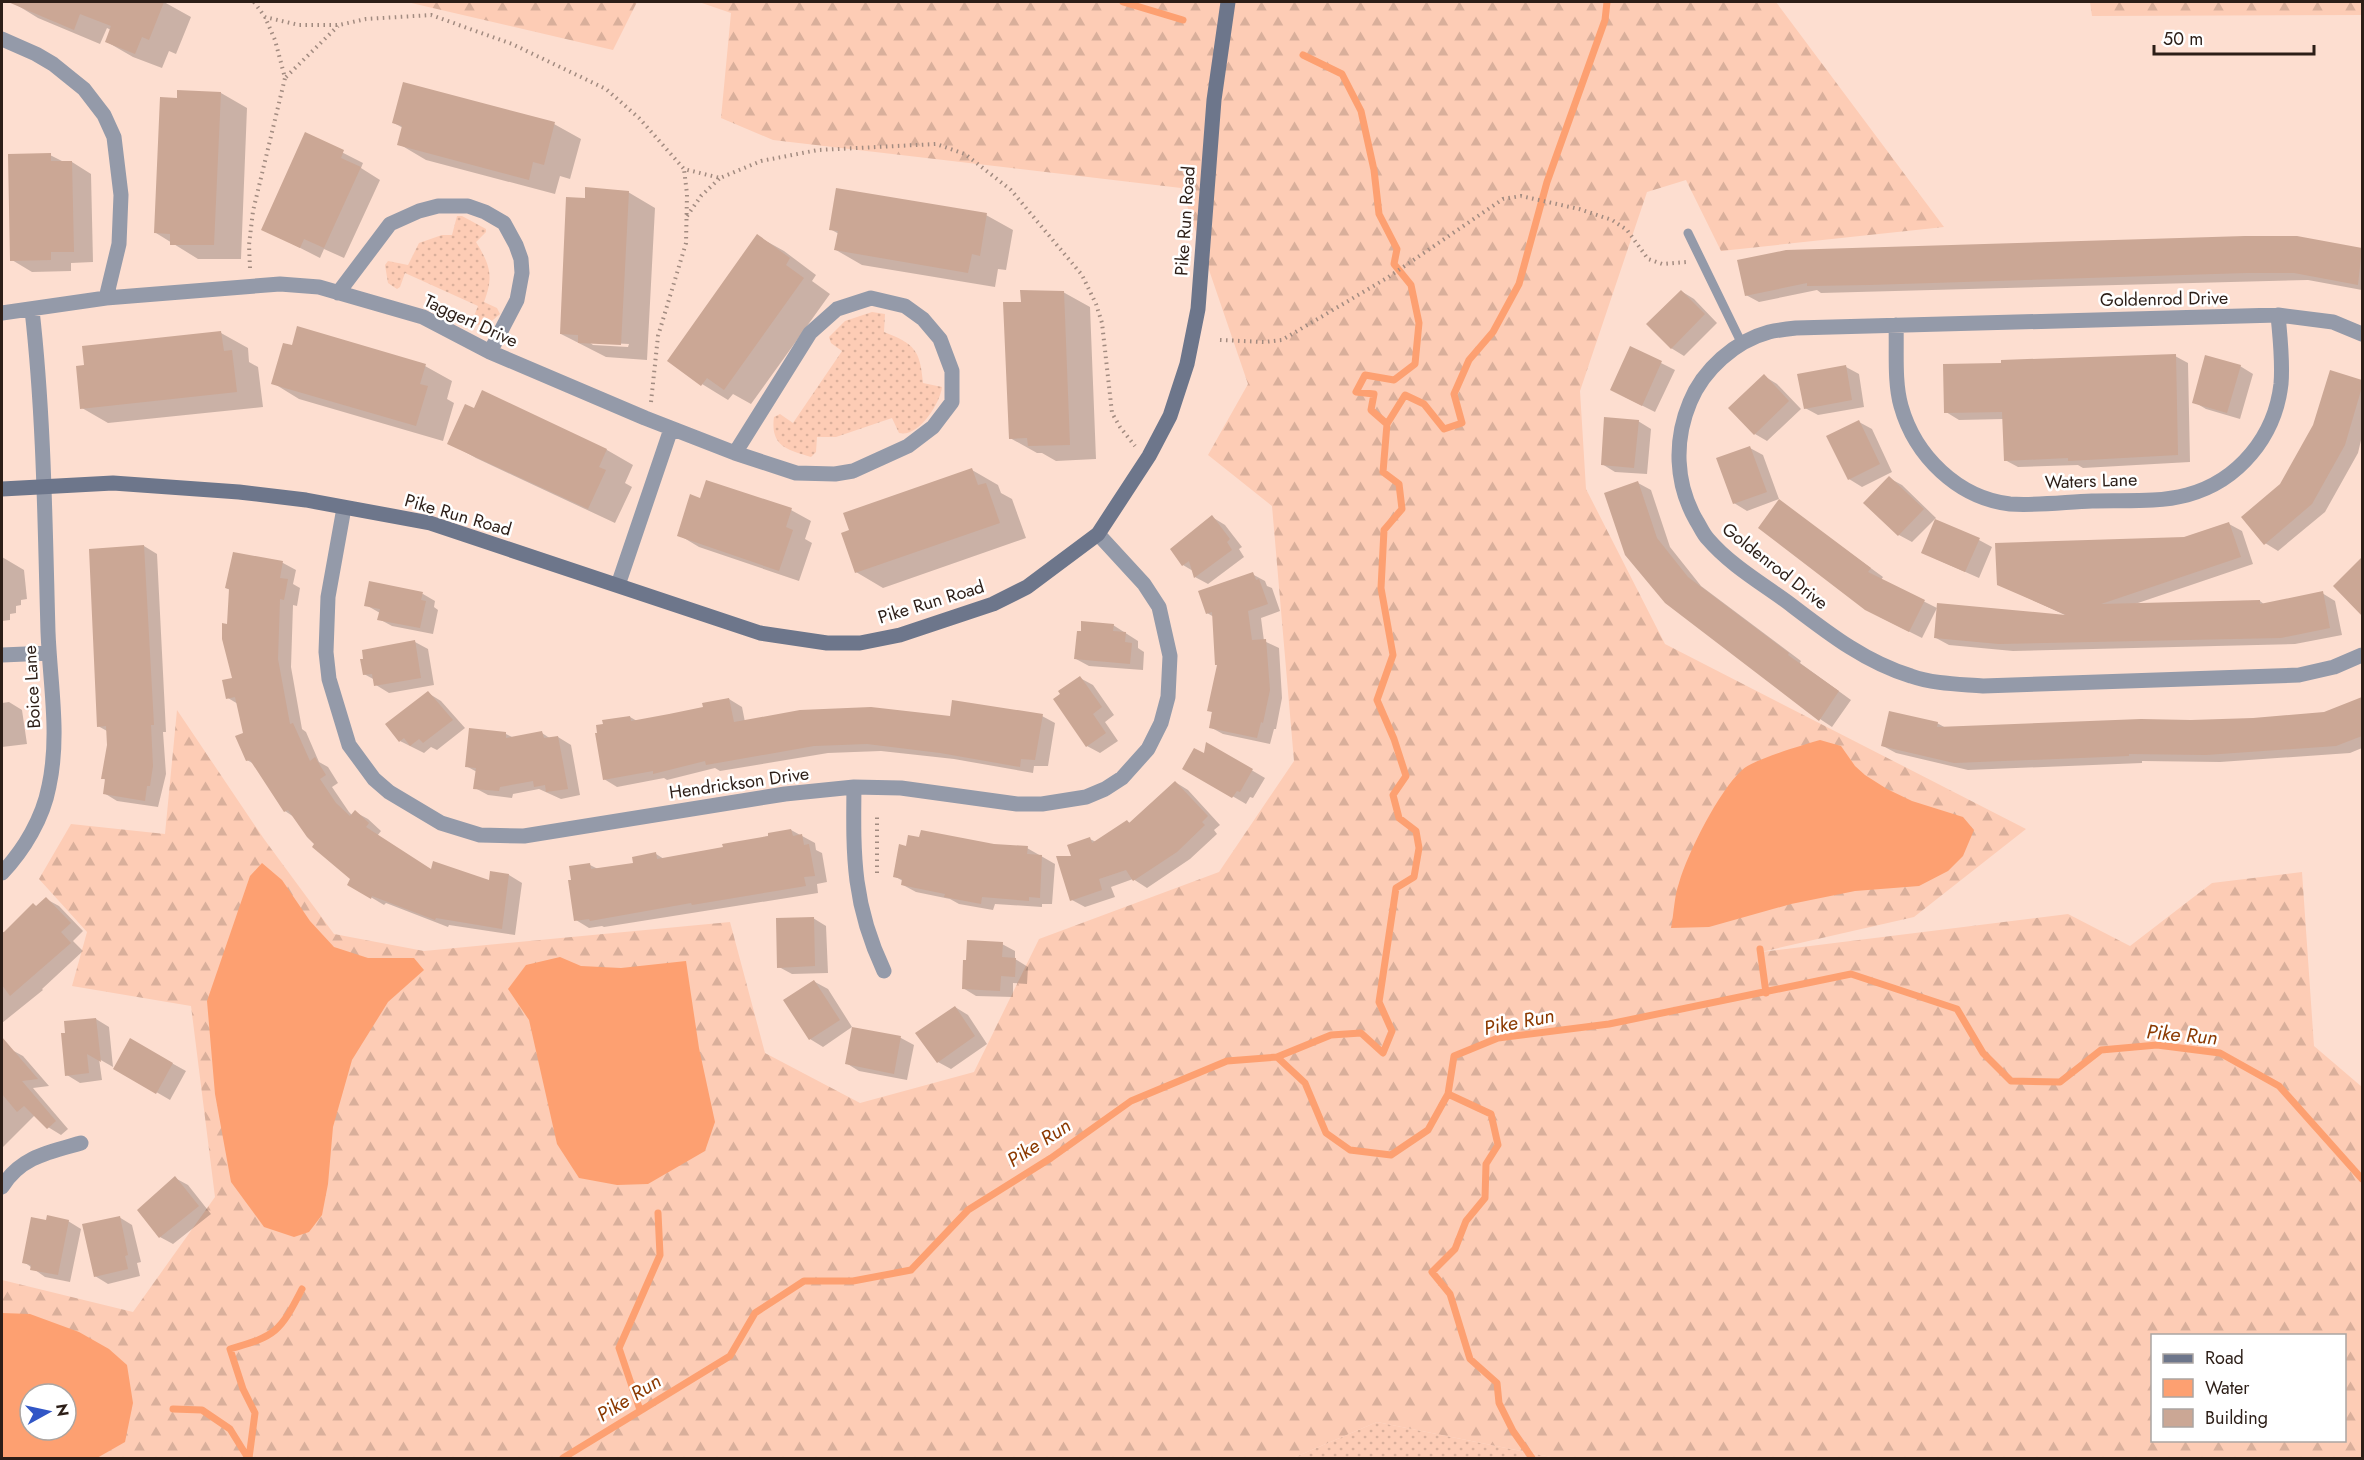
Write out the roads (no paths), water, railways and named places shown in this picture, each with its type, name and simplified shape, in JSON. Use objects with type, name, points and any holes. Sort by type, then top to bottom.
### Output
[{"type":"street","name":"Pike Run Road","points":[[2,489],[112,483],[239,492],[306,500],[430,523],[760,633],[827,643],[860,643],[900,635],[993,604],[1028,587],[1098,534],[1149,456],[1170,416],[1187,364],[1198,309],[1214,100],[1228,2]]},
{"type":"street","points":[[2,39],[45,58],[84,89],[105,115],[114,137],[121,195],[119,244],[106,298]]},
{"type":"street","points":[[338,293],[390,224],[419,211],[438,206],[468,206],[485,212],[504,224],[516,244],[521,259],[522,273],[517,300],[490,352]]},
{"type":"street","name":"Taggert Drive","points":[[2,313],[106,298],[280,284],[319,287],[423,317],[490,352],[671,429],[735,453],[796,473],[835,474],[853,471],[908,446],[933,427],[952,402],[952,371],[940,339],[923,319],[904,306],[871,298],[837,309],[810,333],[735,453]]},
{"type":"street","name":"Boice Lane","points":[[2,873],[17,857],[33,829],[49,789],[53,762],[54,708],[49,653],[44,485],[32,310]]},
{"type":"street","name":"Goldenrod Drive","points":[[2362,334],[2333,322],[2278,315],[1796,328],[1768,332],[1742,344],[1720,360],[1697,385],[1684,414],[1678,446],[1680,481],[1692,513],[1707,538],[1729,558],[1840,642],[1876,662],[1912,677],[1945,683],[1983,686],[2299,675],[2334,667],[2362,655]]},
{"type":"street","name":"Waters Lane","points":[[1896,325],[1897,380],[1901,405],[1917,442],[1935,467],[1958,484],[1984,497],[2010,504],[2153,499],[2186,495],[2211,487],[2235,472],[2256,449],[2274,418],[2281,383],[2278,315]]},
{"type":"street","points":[[618,585],[671,429]]},
{"type":"street","name":"Hendrickson Drive","points":[[345,508],[328,597],[326,652],[329,679],[349,746],[374,779],[389,792],[441,823],[480,835],[524,836],[785,794],[854,787],[901,788],[1017,804],[1042,804],[1086,797],[1105,789],[1122,778],[1148,749],[1161,723],[1168,697],[1170,656],[1159,607],[1144,584],[1098,534]]},
{"type":"street","points":[[2,656],[49,653]]},
{"type":"street","points":[[854,787],[853,858],[860,907],[872,944],[884,970]]},
{"type":"street","points":[[2,1187],[17,1167],[31,1158],[81,1143]]},
{"type":"lane","points":[[1688,233],[1742,344]]},
{"type":"water","points":[[1820,740],[1841,746],[1855,766],[1887,789],[1912,801],[1963,817],[1974,830],[1963,856],[1948,871],[1919,886],[1855,891],[1791,904],[1709,927],[1671,928],[1677,888],[1689,855],[1714,807],[1733,780],[1742,770],[1757,761]]},
{"type":"water","points":[[262,863],[282,880],[310,921],[334,947],[368,958],[414,958],[424,970],[388,1002],[352,1060],[333,1127],[328,1184],[322,1215],[309,1232],[294,1237],[264,1227],[231,1182],[215,1094],[207,1001],[250,876]]},
{"type":"water","points":[[560,957],[581,966],[621,968],[686,961],[699,1048],[715,1122],[705,1151],[648,1184],[617,1185],[579,1178],[557,1144],[529,1020],[508,989],[526,965]]},
{"type":"water","points":[[2,1313],[30,1314],[79,1332],[109,1349],[127,1365],[133,1403],[125,1442],[97,1458],[2,1458]]},
{"type":"waterway","points":[[1123,2],[1183,20]]},
{"type":"waterway","points":[[1277,1057],[1331,1035],[1361,1033],[1383,1053],[1392,1031],[1379,1002],[1396,888],[1414,877],[1419,848],[1416,831],[1399,818],[1393,795],[1406,776],[1394,739],[1377,700],[1393,655],[1381,588],[1384,530],[1402,509],[1399,484],[1383,472],[1387,424],[1405,395],[1424,404],[1444,429],[1462,423],[1454,394],[1469,360],[1493,332],[1519,284],[1547,182],[1605,20],[1607,2]]},
{"type":"waterway","points":[[1303,55],[1342,74],[1361,111],[1374,170],[1379,214],[1397,249],[1394,264],[1411,285],[1419,323],[1415,364],[1394,380],[1365,375],[1356,392],[1374,394],[1371,410],[1387,424]]},
{"type":"waterway","points":[[1760,949],[1766,993]]},
{"type":"waterway","name":"Pike Run","points":[[563,1458],[730,1356],[755,1313],[804,1281],[853,1281],[911,1270],[968,1210],[1051,1158],[1131,1101],[1227,1061],[1277,1057],[1305,1083],[1326,1133],[1350,1150],[1391,1155],[1428,1130],[1448,1094],[1454,1056],[1498,1038],[1609,1024],[1851,974],[1957,1009],[1983,1053],[2011,1081],[2060,1082],[2101,1050],[2157,1045],[2220,1053],[2279,1086],[2362,1179]]},
{"type":"waterway","points":[[1448,1094],[1491,1114],[1498,1145],[1486,1164],[1485,1198],[1466,1221],[1455,1249],[1432,1272],[1450,1294],[1470,1359],[1497,1383],[1499,1403],[1513,1431],[1532,1458]]},
{"type":"waterway","points":[[640,1410],[619,1348],[660,1255],[658,1213]]},
{"type":"waterway","points":[[249,1458],[255,1413],[243,1389],[230,1349],[258,1340],[275,1330],[288,1315],[302,1289]]},
{"type":"waterway","points":[[173,1409],[202,1410],[230,1429],[248,1458]]}]
